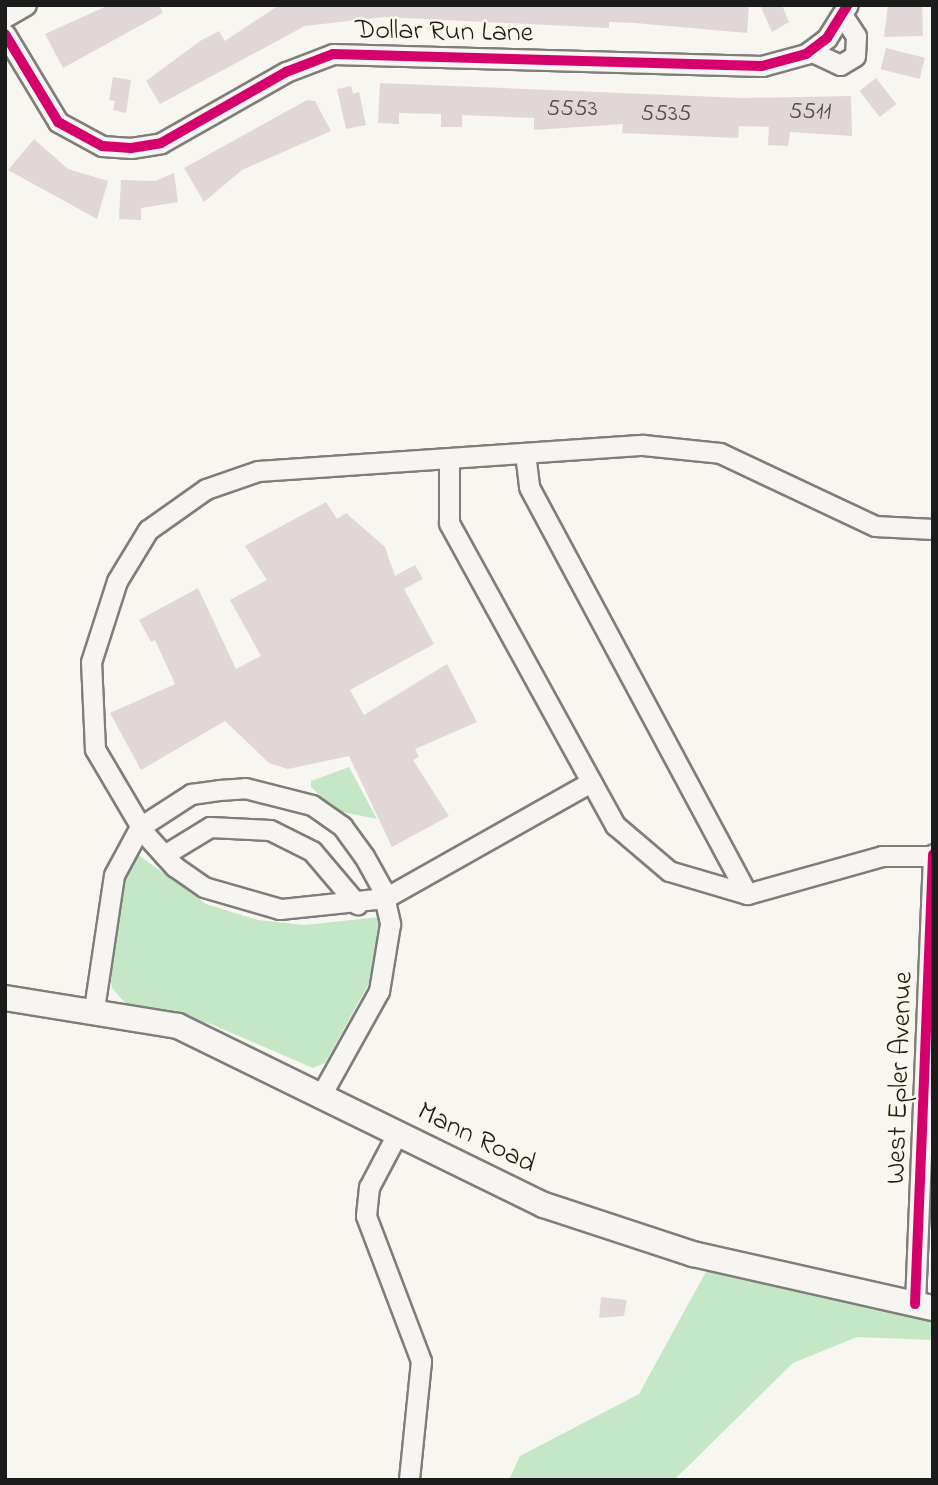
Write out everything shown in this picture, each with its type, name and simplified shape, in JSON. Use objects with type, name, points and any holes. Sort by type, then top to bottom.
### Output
[{"type":"main road","name":"Mann Road","points":[[5,998],[94,1009],[210,1038],[496,1185],[623,1233],[924,1306]]},
{"type":"street","points":[[5,17],[26,5]]},
{"type":"street","points":[[810,51],[840,65],[855,56],[856,36],[845,11]]},
{"type":"street","name":"Dollar Run Lane","points":[[5,34],[58,122],[102,146],[131,148],[162,142],[296,67],[333,54],[762,66],[810,51],[827,38],[845,11]]},
{"type":"street","points":[[591,782],[384,898],[357,904],[280,909],[204,887],[164,855],[140,827],[94,749],[91,663],[117,581],[148,530],[206,489],[257,471],[643,445],[720,453],[875,526],[933,529]]},
{"type":"street","points":[[525,453],[530,486],[747,894]]},
{"type":"street","points":[[449,458],[449,523],[615,825],[669,871],[747,894],[882,856],[933,855]]},
{"type":"street","points":[[94,1009],[114,875],[140,827],[191,794],[245,788],[274,793],[312,805],[342,825],[384,898],[390,924],[379,992],[321,1095]]},
{"type":"street","points":[[164,855],[210,827],[270,831],[312,850],[357,904]]},
{"type":"street","name":"West Epler Avenue","points":[[924,1306],[933,855]]},
{"type":"street","points":[[397,1134],[369,1187],[366,1216],[421,1360],[409,1480]]},
{"type":"green space","points":[[349,767],[377,819],[337,811],[311,787],[311,781]]},
{"type":"green space","points":[[133,851],[206,904],[258,920],[305,925],[379,917],[373,976],[325,1063],[313,1068],[211,1024],[126,1004],[112,988],[109,970],[121,877]]},
{"type":"green space","points":[[708,1268],[933,1318],[933,1340],[857,1337],[793,1363],[674,1480],[509,1480],[520,1456],[639,1394]]},
{"type":"building","points":[[109,5],[159,5],[163,13],[63,68],[45,34]]},
{"type":"building","points":[[279,5],[749,5],[747,33],[635,23],[609,22],[609,28],[384,17],[305,26],[160,104],[146,81],[200,41],[219,31],[225,41]]},
{"type":"building","points":[[760,5],[782,5],[789,22],[772,32]]},
{"type":"building","points":[[888,5],[922,5],[923,36],[884,37]]},
{"type":"building","points":[[886,48],[925,58],[919,79],[881,69]]},
{"type":"building","points":[[113,77],[131,80],[126,113],[113,110],[115,101],[109,100]]},
{"type":"building","points":[[876,78],[896,104],[880,117],[859,91]]},
{"type":"building","points":[[380,83],[743,98],[851,96],[852,136],[790,132],[788,146],[768,145],[769,127],[739,126],[738,138],[622,133],[623,124],[534,130],[534,118],[462,115],[462,127],[441,127],[441,114],[399,113],[399,124],[378,123]]},
{"type":"building","points":[[351,86],[353,94],[359,92],[366,125],[346,129],[337,89]]},
{"type":"building","points":[[307,100],[315,101],[331,131],[242,170],[204,202],[184,168]]},
{"type":"building","points":[[34,139],[68,169],[108,181],[97,219],[8,170]]},
{"type":"building","points":[[174,173],[178,202],[141,208],[141,220],[119,219],[121,180],[155,181]]},
{"type":"building","points":[[326,502],[337,519],[346,513],[385,547],[395,576],[415,565],[423,579],[404,589],[434,644],[350,690],[364,715],[447,664],[477,722],[415,749],[419,757],[413,760],[449,816],[392,847],[349,756],[288,769],[269,763],[225,721],[141,770],[110,713],[175,684],[155,640],[151,642],[139,620],[198,588],[236,669],[261,656],[230,600],[267,580],[245,546]]},
{"type":"building","points":[[601,1297],[627,1300],[624,1316],[599,1318]]},
{"type":"cycle path","points":[[5,34],[58,122],[102,146],[131,148],[161,143],[286,72],[333,54],[762,66],[806,54],[827,38],[848,5]]},
{"type":"cycle path","points":[[915,1304],[933,854]]}]
